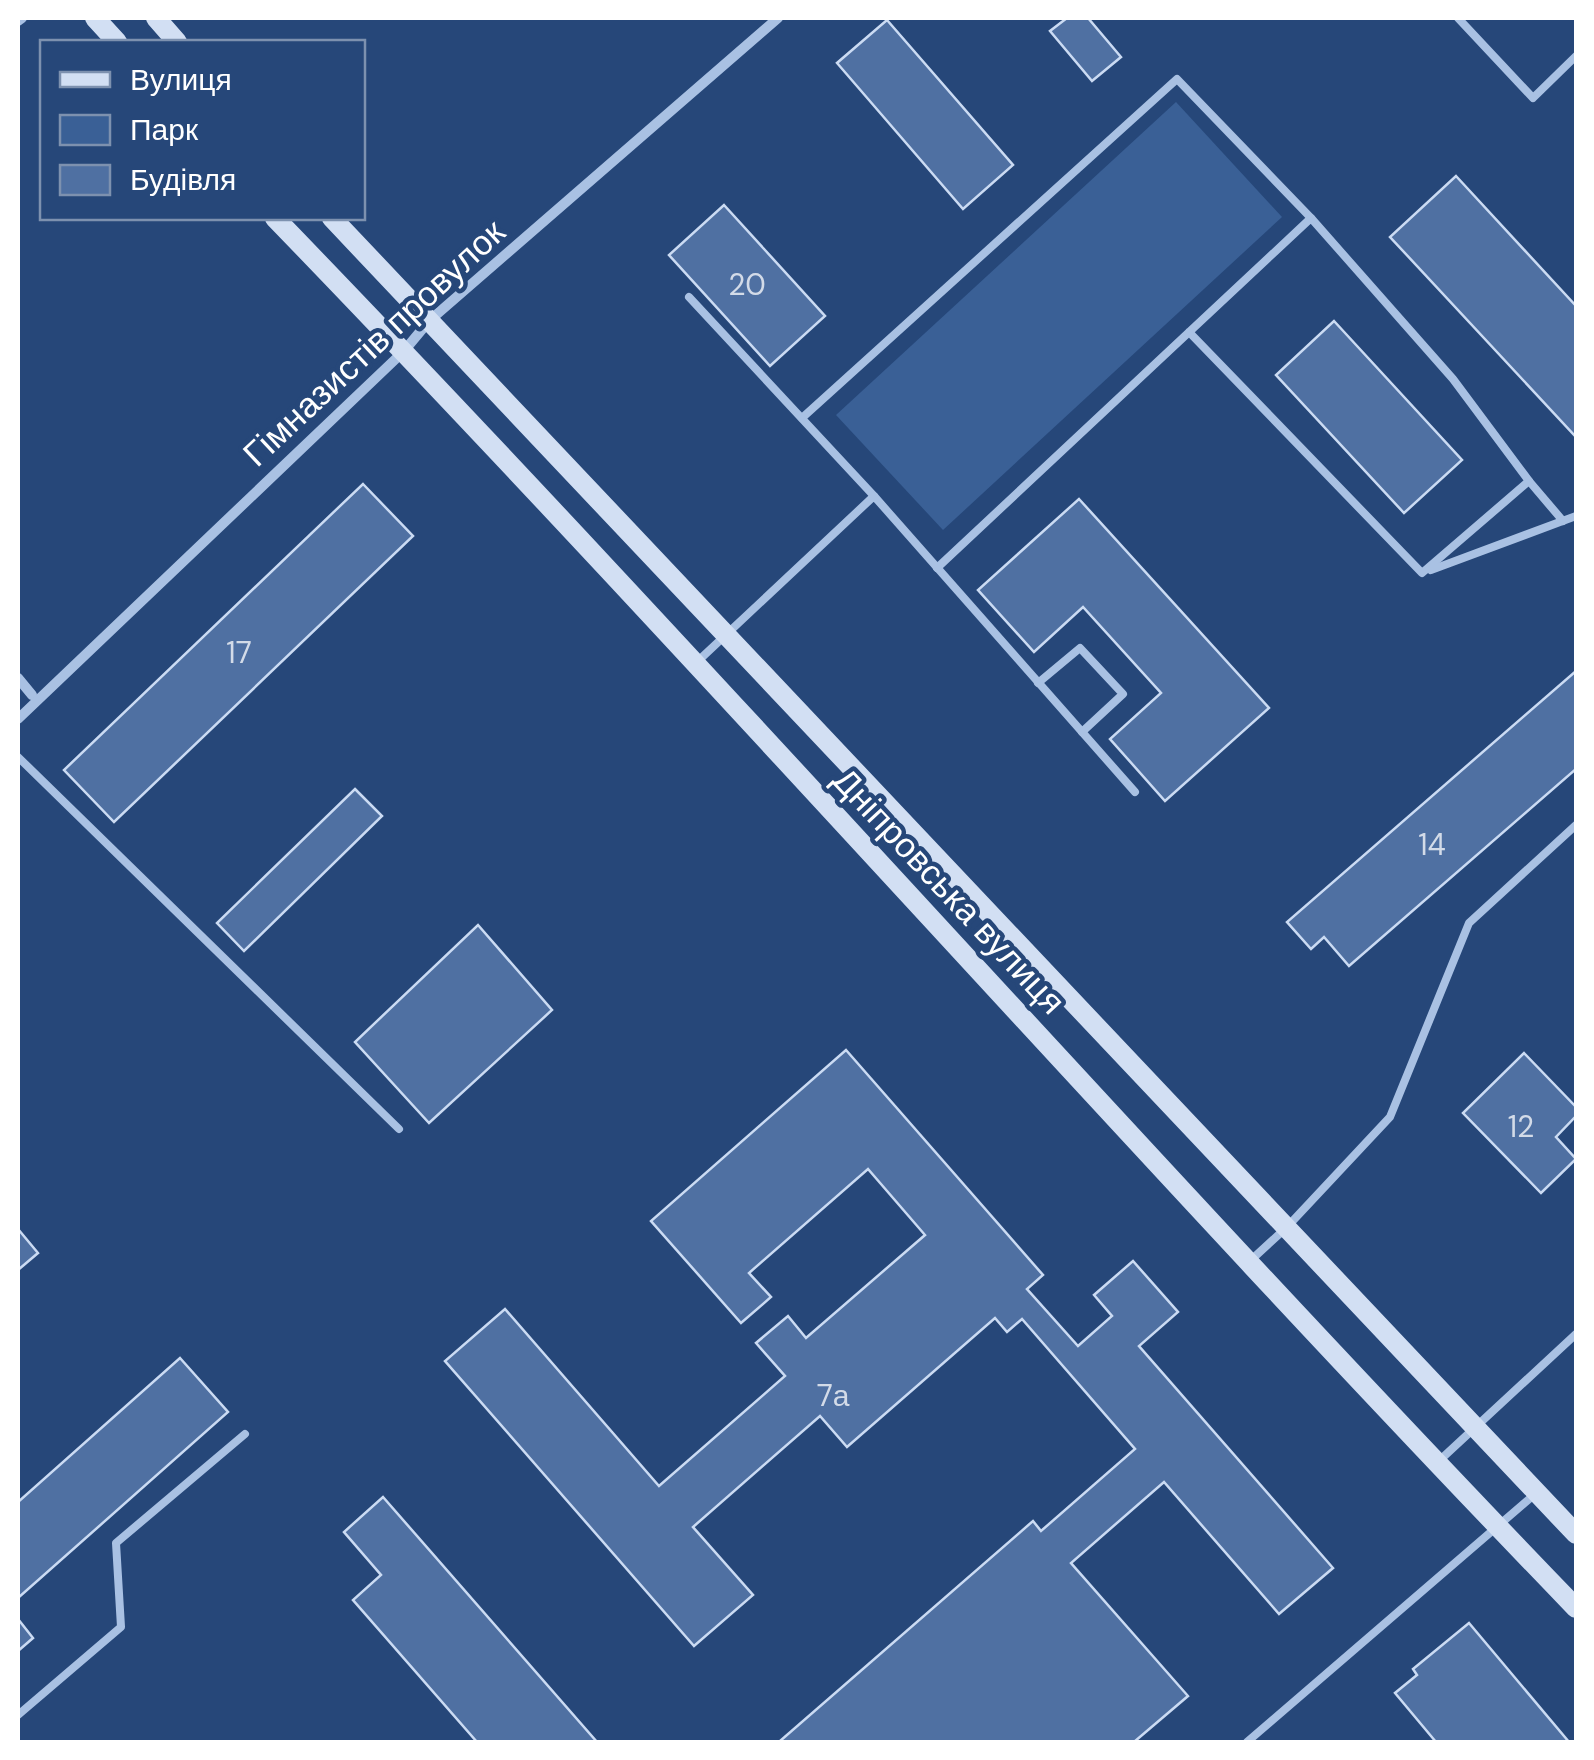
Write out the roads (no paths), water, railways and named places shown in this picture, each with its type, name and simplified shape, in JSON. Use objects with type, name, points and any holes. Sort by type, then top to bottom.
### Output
[{"type":"street","points":[[95,18],[114,40]]},
{"type":"street","points":[[156,18],[175,40]]},
{"type":"street","name":"Гімназистів провулок","points":[[18,719],[404,352],[429,321],[778,18]]},
{"type":"street","name":"Дніпровська вулиця","points":[[277,220],[1576,1608]]},
{"type":"street","name":"Дніпровська вулиця","points":[[334,220],[1576,1534]]},
{"type":"street","points":[[18,678],[32,695]]},
{"type":"lane","points":[[1458,18],[1533,98],[1576,56]]},
{"type":"lane","points":[[802,418],[1178,79],[1311,218],[1452,379],[1563,521]]},
{"type":"lane","points":[[937,568],[1311,218]]},
{"type":"lane","points":[[689,297],[874,496],[1135,792]]},
{"type":"lane","points":[[1189,332],[1422,573]]},
{"type":"lane","points":[[1422,573],[1529,481]]},
{"type":"lane","points":[[694,664],[874,496]]},
{"type":"lane","points":[[1422,573],[1576,516]]},
{"type":"lane","points":[[1038,683],[1080,648],[1122,694],[1082,732]]},
{"type":"lane","points":[[18,757],[400,1129]]},
{"type":"lane","points":[[1250,1261],[1390,1117],[1469,923],[1576,826]]},
{"type":"lane","points":[[1438,1462],[1576,1334]]},
{"type":"lane","points":[[18,1715],[121,1627],[116,1543],[245,1434]]},
{"type":"lane","points":[[1247,1742],[1538,1493]]}]
